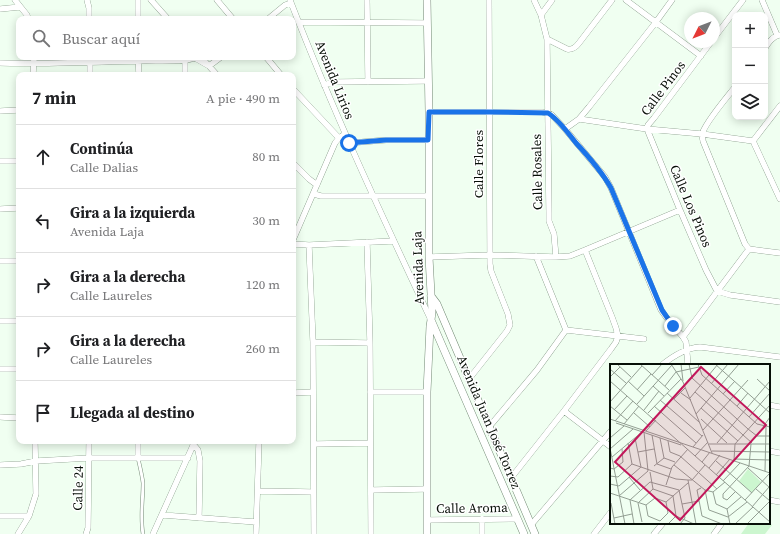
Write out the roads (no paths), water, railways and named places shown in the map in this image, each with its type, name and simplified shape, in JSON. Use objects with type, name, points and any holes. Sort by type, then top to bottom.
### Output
[{"type":"street","points":[[15,0],[27,16]]},
{"type":"street","points":[[87,0],[89,16]]},
{"type":"street","points":[[138,0],[138,16]]},
{"type":"street","points":[[151,0],[165,16]]},
{"type":"street","points":[[217,0],[230,16]]},
{"type":"street","points":[[281,0],[285,5]]},
{"type":"street","points":[[367,0],[368,82]]},
{"type":"street","name":"Avenida Laja","points":[[427,0],[429,257],[431,296],[427,392],[427,534]]},
{"type":"street","name":"Calle Flores","points":[[469,379],[510,325],[508,314],[491,271],[489,0]]},
{"type":"street","name":"Calle Rosales","points":[[534,0],[541,15],[547,38],[549,221],[554,234],[556,257]]},
{"type":"street","points":[[541,15],[552,0]]},
{"type":"street","points":[[547,38],[567,49],[570,50],[574,48],[612,0]]},
{"type":"street","points":[[626,0],[701,56]]},
{"type":"street","points":[[565,129],[579,119],[589,107],[672,0]]},
{"type":"street","points":[[720,30],[743,0]]},
{"type":"street","points":[[762,0],[778,35],[771,39],[768,44]]},
{"type":"street","points":[[272,16],[290,1]]},
{"type":"street","name":"Avenida Lirios","points":[[290,1],[345,134],[431,320]]},
{"type":"street","points":[[0,9],[20,7]]},
{"type":"street","points":[[299,22],[427,23]]},
{"type":"street","name":"Calle Pinos","points":[[647,129],[648,125],[707,48]]},
{"type":"street","points":[[33,72],[34,60]]},
{"type":"street","points":[[0,63],[34,64],[90,60],[90,72]]},
{"type":"street","points":[[138,60],[139,72]]},
{"type":"street","points":[[185,60],[185,72]]},
{"type":"street","points":[[198,60],[209,66]]},
{"type":"street","points":[[204,60],[214,72]]},
{"type":"street","points":[[209,66],[217,60]]},
{"type":"street","points":[[268,60],[278,72]]},
{"type":"street","points":[[324,85],[334,82],[428,82]]},
{"type":"street","points":[[732,91],[711,118],[702,134],[706,149],[745,244],[749,249],[780,254]]},
{"type":"street","points":[[296,92],[339,138]]},
{"type":"street","points":[[753,140],[780,106]]},
{"type":"street","points":[[0,111],[16,110]]},
{"type":"street","points":[[429,112],[548,113],[552,115],[605,177],[662,310],[686,342],[688,364]]},
{"type":"street","points":[[579,119],[647,129],[753,140]]},
{"type":"street","name":"Calle Los Pinos","points":[[647,129],[680,210],[706,270],[717,291]]},
{"type":"street","points":[[296,233],[336,143],[339,138],[345,134]]},
{"type":"street","points":[[349,143],[386,140],[428,140]]},
{"type":"street","points":[[753,140],[780,199]]},
{"type":"street","points":[[0,161],[16,161]]},
{"type":"street","points":[[296,167],[308,179],[317,185]]},
{"type":"street","points":[[314,194],[321,196],[429,196]]},
{"type":"street","points":[[0,209],[16,208]]},
{"type":"street","points":[[429,257],[490,255],[570,256],[680,210]]},
{"type":"street","points":[[296,244],[309,245],[394,241]]},
{"type":"street","points":[[367,242],[370,343],[371,534]]},
{"type":"street","points":[[309,245],[313,342],[314,534]]},
{"type":"street","points":[[683,337],[749,249]]},
{"type":"street","points":[[511,478],[611,349],[618,336],[612,317],[585,250]]},
{"type":"street","points":[[536,256],[566,330]]},
{"type":"street","points":[[0,261],[16,261]]},
{"type":"street","points":[[717,291],[730,295],[780,302]]},
{"type":"street","points":[[431,296],[437,304],[535,534]]},
{"type":"street","name":"Avenida Juan José Torrez","points":[[431,320],[524,534]]},
{"type":"street","points":[[0,321],[16,321]]},
{"type":"street","points":[[566,330],[644,339]]},
{"type":"street","points":[[489,427],[537,370],[566,330]]},
{"type":"street","points":[[313,342],[370,343]]},
{"type":"street","points":[[663,364],[687,350],[700,347],[780,357]]},
{"type":"street","points":[[0,368],[16,368]]},
{"type":"street","points":[[296,393],[313,392]]},
{"type":"street","points":[[370,392],[427,392]]},
{"type":"street","points":[[770,405],[780,407]]},
{"type":"street","points":[[564,411],[610,446]]},
{"type":"street","points":[[0,417],[16,418]]},
{"type":"street","points":[[531,525],[610,432]]},
{"type":"street","points":[[314,444],[370,443]]},
{"type":"street","points":[[18,534],[29,516],[36,494],[35,444]]},
{"type":"street","name":"Calle 24","points":[[86,534],[88,528],[89,444]]},
{"type":"street","points":[[138,444],[138,458]]},
{"type":"street","points":[[153,534],[188,458],[192,444]]},
{"type":"street","points":[[194,444],[198,450],[200,461],[199,518]]},
{"type":"street","points":[[256,534],[258,444]]},
{"type":"street","points":[[770,451],[780,453]]},
{"type":"street","points":[[0,465],[89,458],[188,458]]},
{"type":"street","points":[[371,490],[427,489]]},
{"type":"street","points":[[258,491],[314,492]]},
{"type":"street","points":[[770,500],[780,502]]},
{"type":"street","points":[[594,534],[610,513]]},
{"type":"street","points":[[162,515],[256,522]]},
{"type":"street","points":[[0,516],[29,516]]},
{"type":"street","points":[[482,519],[482,534]]},
{"type":"street","name":"Calle Aroma","points":[[427,520],[517,519]]},
{"type":"street","points":[[654,534],[662,524]]},
{"type":"street","points":[[714,534],[721,524]]},
{"type":"lane","points":[[138,458],[143,481],[141,525],[143,534]]}]
